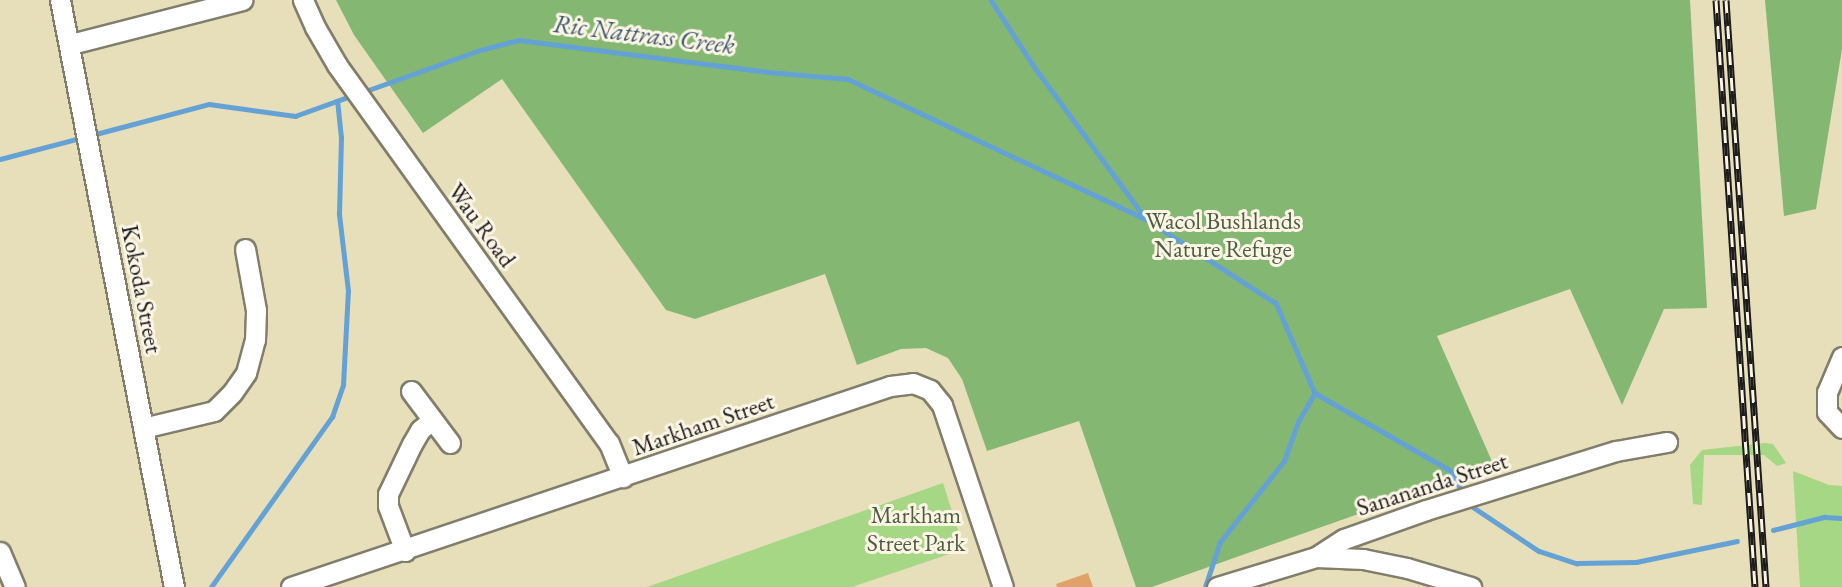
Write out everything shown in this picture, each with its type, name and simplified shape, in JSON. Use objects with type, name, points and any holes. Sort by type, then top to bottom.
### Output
[{"type":"street","name":"Kokoda Street","points":[[60,0],[71,44],[174,587]]},
{"type":"street","points":[[71,44],[242,0]]},
{"type":"street","name":"Wau Road","points":[[303,0],[314,27],[337,65],[608,443],[622,477]]},
{"type":"street","points":[[143,429],[214,411],[232,393],[246,373],[256,340],[256,310],[245,249]]},
{"type":"street","points":[[1842,357],[1827,392],[1828,412],[1842,428]]},
{"type":"street","name":"Markham Street","points":[[291,587],[405,551],[890,386],[913,383],[930,390],[942,405],[1003,587]]},
{"type":"street","points":[[411,391],[450,443]]},
{"type":"street","points":[[405,551],[387,499],[412,444],[420,430],[432,420]]},
{"type":"street","name":"Sanananda Street","points":[[1219,587],[1317,557],[1344,539],[1426,510],[1616,451],[1667,442]]},
{"type":"street","points":[[0,552],[15,587]]},
{"type":"street","points":[[1317,557],[1363,559],[1407,568],[1471,587]]},
{"type":"green space","name":"Wacol Bushlands Nature Refuge","points":[[336,0],[1690,0],[1707,308],[1664,309],[1622,405],[1570,289],[1437,336],[1494,466],[1152,587],[1136,587],[1079,421],[987,451],[962,379],[948,358],[926,348],[901,349],[857,365],[825,274],[695,319],[666,310],[502,79],[423,133],[354,35]]},
{"type":"green space","points":[[1765,0],[1842,0],[1842,49],[1816,209],[1784,216]]},
{"type":"green space","points":[[1773,444],[1786,463],[1777,466],[1764,455],[1704,455],[1702,505],[1693,504],[1690,465],[1702,450]]},
{"type":"green space","points":[[1793,471],[1829,485],[1842,486],[1842,587],[1800,587]]},
{"type":"green space","name":"Markham Street Park","points":[[943,483],[964,549],[852,587],[647,587]]},
{"type":"building","points":[[1088,573],[1093,587],[1057,587],[1056,584]]},
{"type":"waterway","points":[[991,0],[1033,65],[1147,220],[1276,303],[1315,393],[1451,471],[1461,490]]},
{"type":"waterway","name":"Ric Nattrass Creek","points":[[363,92],[480,50],[519,40],[768,72],[848,79],[1147,220]]},
{"type":"waterway","name":"Ric Nattrass Creek","points":[[92,135],[209,104],[295,116],[351,96]]},
{"type":"waterway","points":[[211,587],[332,417],[343,385],[348,291],[339,214],[341,138],[337,101]]},
{"type":"waterway","name":"Ric Nattrass Creek","points":[[0,159],[80,138]]},
{"type":"waterway","points":[[1205,587],[1220,542],[1284,461],[1298,422],[1315,393]]},
{"type":"waterway","points":[[1473,507],[1539,551],[1577,563],[1636,562],[1737,541]]},
{"type":"waterway","points":[[1773,530],[1824,517],[1842,518]]},
{"type":"railway","points":[[1716,0],[1755,587]]},
{"type":"railway","points":[[1726,0],[1766,587]]}]
